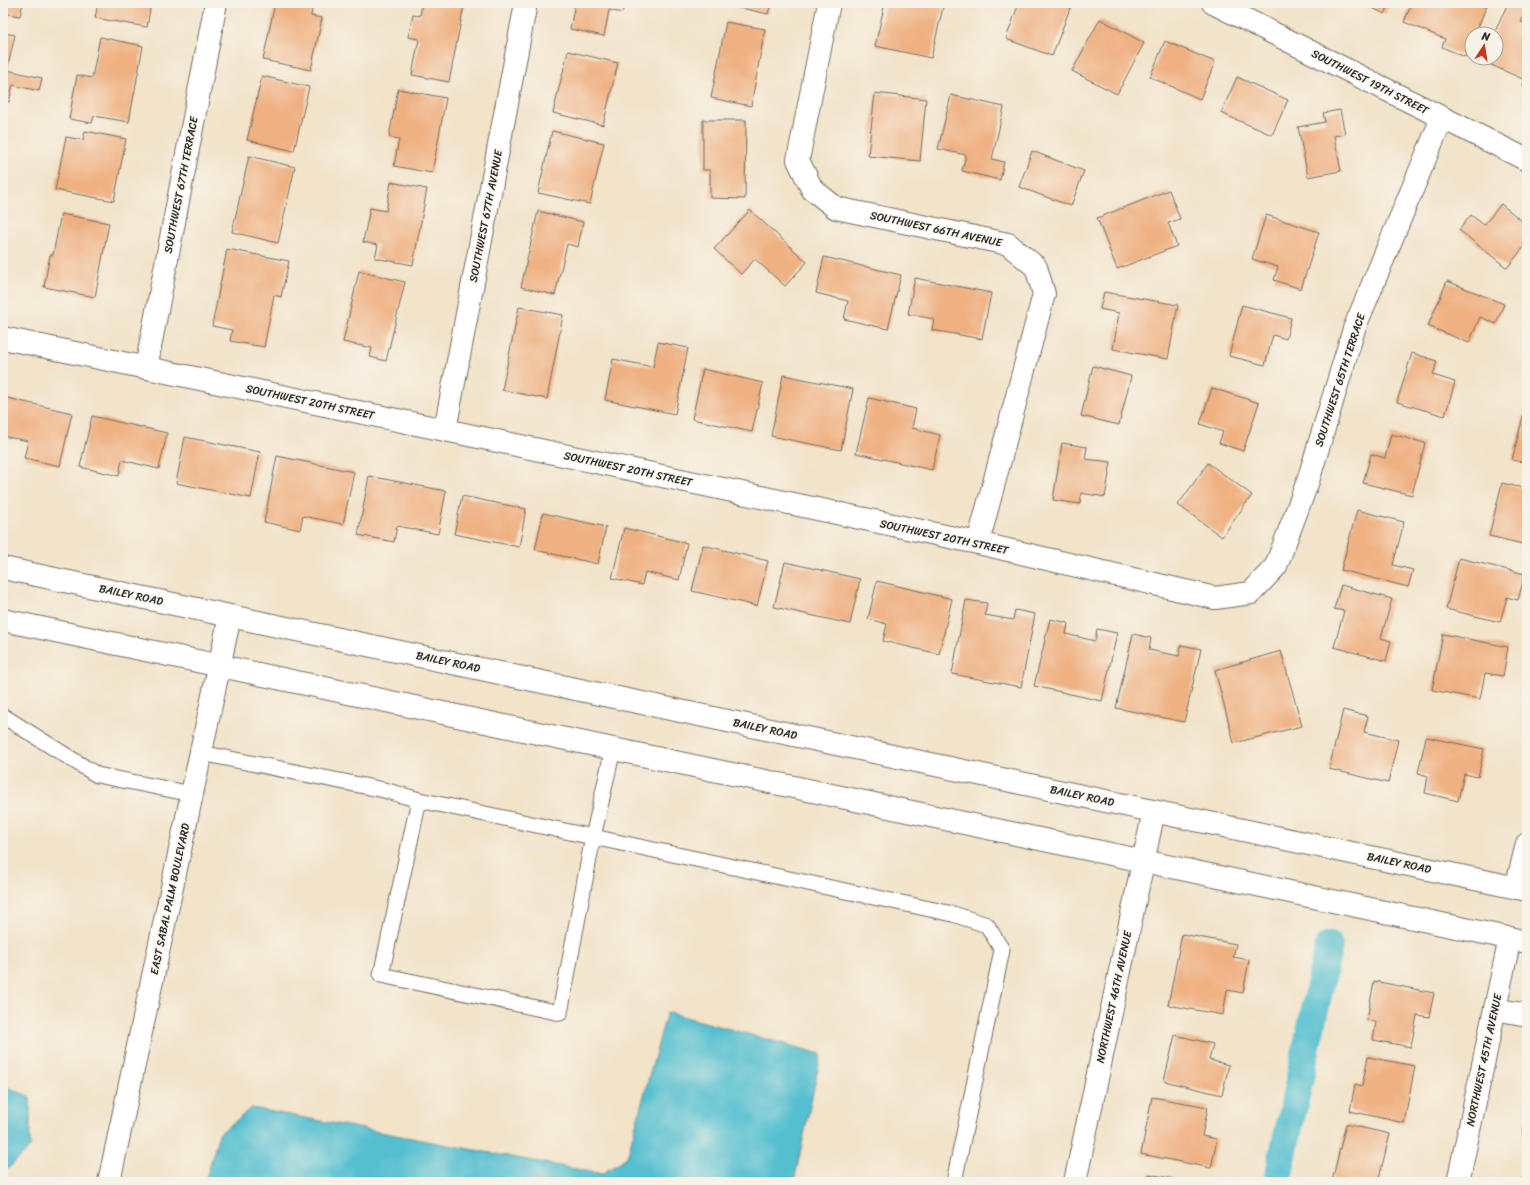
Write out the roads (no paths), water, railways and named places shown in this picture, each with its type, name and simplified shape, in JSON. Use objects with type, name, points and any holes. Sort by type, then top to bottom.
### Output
[{"type":"street","name":"SOUTHWEST 67TH TERRACE","points":[[146,368],[216,3]]},
{"type":"street","name":"SOUTHWEST 67TH AVENUE","points":[[445,430],[526,3]]},
{"type":"street","name":"SOUTHWEST 66TH AVENUE","points":[[829,3],[798,160],[812,189],[836,208],[1008,244],[1036,267],[1044,294],[978,544]]},
{"type":"street","name":"SOUTHWEST 19TH STREET","points":[[1213,3],[1527,160]]},
{"type":"street","name":"SOUTHWEST 65TH TERRACE","points":[[1251,593],[1276,566],[1308,481],[1354,329],[1442,118]]},
{"type":"street","name":"SOUTHWEST 20TH STREET","points":[[3,338],[445,430],[978,544],[1215,598],[1251,593]]},
{"type":"street","name":"BAILEY ROAD","points":[[3,568],[1522,889]]},
{"type":"street","name":"EAST SABAL PALM BOULEVARD","points":[[109,1182],[230,616]]},
{"type":"street","points":[[3,620],[1519,940]]},
{"type":"street","name":"NORTHWEST 46TH AVENUE","points":[[1074,1182],[1154,811]]},
{"type":"street","points":[[1522,889],[1527,844]]},
{"type":"street","name":"NORTHWEST 45TH AVENUE","points":[[1458,1182],[1495,1009],[1519,940]]},
{"type":"street","points":[[1495,1009],[1527,1015]]},
{"type":"lane","points":[[3,716],[98,775],[192,794]]},
{"type":"lane","points":[[419,800],[381,975],[560,1013],[594,837],[613,749]]},
{"type":"lane","points":[[201,753],[384,790],[419,800],[953,914],[987,925],[1002,950],[954,1182]]},
{"type":"water","points":[[667,1012],[821,1054],[794,1182],[205,1182],[219,1134],[252,1108],[602,1174],[627,1157]]},
{"type":"water","points":[[3,1085],[30,1097],[30,1148],[3,1173]]},
{"type":"waterway","points":[[1277,1182],[1329,945]]}]
